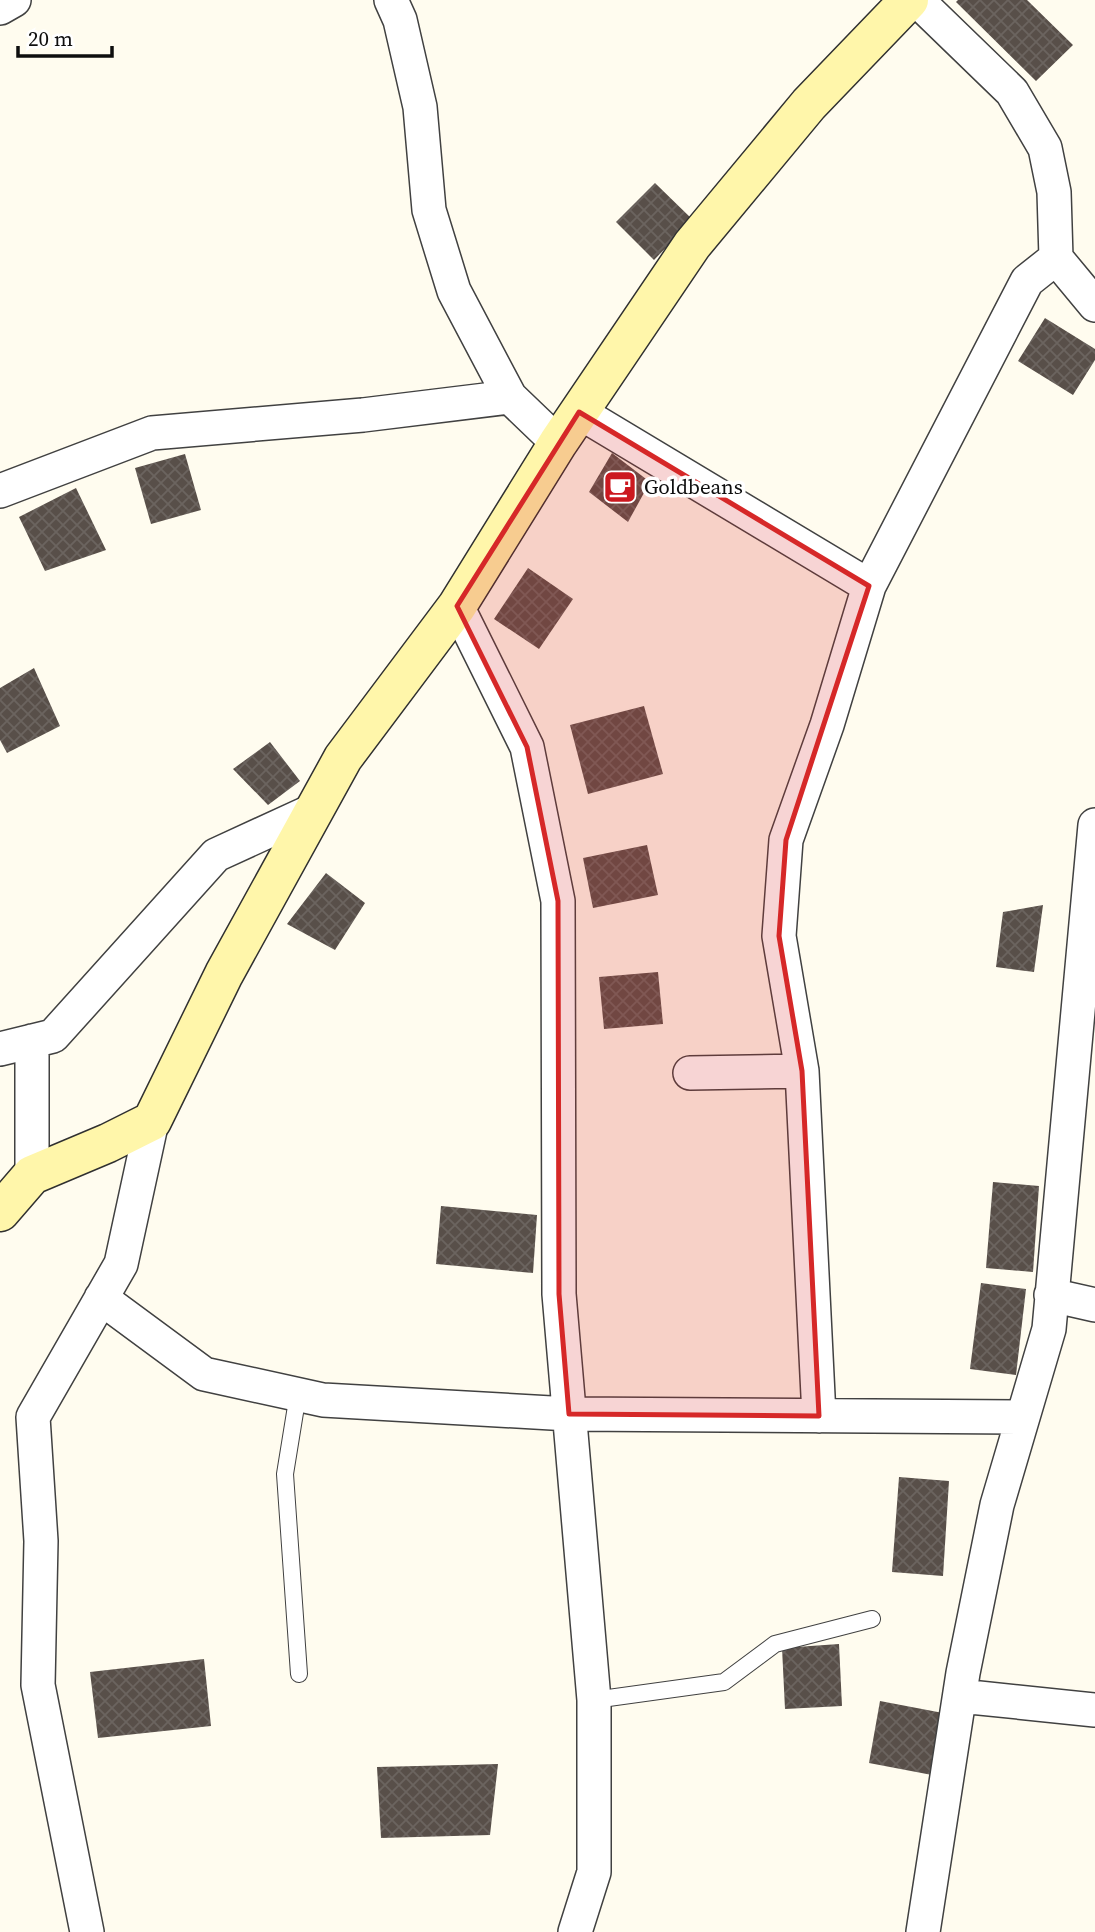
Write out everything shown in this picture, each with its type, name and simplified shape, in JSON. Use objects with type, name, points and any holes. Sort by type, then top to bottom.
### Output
[{"type":"street","points":[[0,8],[15,0]]},
{"type":"street","points":[[391,0],[400,20],[420,107],[429,210],[454,291],[510,397],[558,443]]},
{"type":"street","points":[[87,1932],[38,1685],[41,1541],[33,1417],[121,1264],[152,1121],[224,974],[343,758],[457,606],[558,443],[692,245],[810,104],[909,0]]},
{"type":"street","points":[[917,0],[1012,92],[1045,148],[1054,192],[1056,258],[1092,297]]},
{"type":"street","points":[[819,1416],[802,1072],[779,936],[786,840],[827,725],[869,586],[1027,281],[1056,258]]},
{"type":"street","points":[[0,491],[152,433],[363,415],[510,397]]},
{"type":"street","points":[[579,412],[869,586]]},
{"type":"street","points":[[457,606],[527,747],[558,901],[559,1294],[594,1700],[594,1872],[583,1930]]},
{"type":"street","points":[[0,1049],[53,1036],[216,855],[314,810]]},
{"type":"street","points":[[923,1932],[960,1696],[997,1505],[1049,1329],[1095,825]]},
{"type":"street","points":[[32,1041],[32,1174]]},
{"type":"street","points":[[690,1073],[802,1072]]},
{"type":"street","points":[[0,1212],[32,1174],[108,1143],[152,1121]]},
{"type":"street","points":[[1051,1295],[1095,1305]]},
{"type":"street","points":[[101,1298],[204,1374],[323,1400],[569,1414],[1023,1417]]},
{"type":"street","points":[[960,1696],[1095,1710]]},
{"type":"lane","points":[[298,1394],[285,1474],[299,1674]]},
{"type":"lane","points":[[594,1700],[724,1682],[775,1644],[872,1619]]},
{"type":"highlighted area","points":[[579,412],[869,586],[786,840],[779,936],[802,1071],[819,1416],[569,1414],[559,1294],[558,901],[527,747],[457,606]]},
{"type":"building","points":[[1027,0],[1073,45],[1036,81],[956,2]]},
{"type":"building","points":[[655,183],[693,220],[654,260],[616,222]]},
{"type":"building","points":[[1045,318],[1095,349],[1095,360],[1073,395],[1018,361]]},
{"type":"building","name":"Goldbeans","points":[[612,453],[650,482],[628,522],[589,492]]},
{"type":"building","points":[[185,454],[201,510],[151,524],[135,468]]},
{"type":"building","points":[[76,488],[106,550],[45,571],[19,517]]},
{"type":"building","points":[[528,568],[573,599],[539,649],[494,619]]},
{"type":"building","points":[[34,668],[60,726],[7,753],[0,740],[0,688]]},
{"type":"building","points":[[644,706],[663,774],[588,794],[570,725]]},
{"type":"building","points":[[270,742],[300,781],[268,805],[233,769]]},
{"type":"building","points":[[647,845],[658,895],[593,908],[583,858]]},
{"type":"building","points":[[326,873],[365,903],[335,950],[287,924]]},
{"type":"building","points":[[1043,905],[1034,972],[996,967],[1003,912]]},
{"type":"building","points":[[658,972],[663,1024],[604,1029],[599,977]]},
{"type":"building","points":[[993,1182],[1039,1186],[1033,1272],[986,1268]]},
{"type":"building","points":[[441,1206],[537,1215],[533,1273],[436,1264]]},
{"type":"building","points":[[981,1283],[1026,1289],[1016,1375],[970,1369]]},
{"type":"building","points":[[899,1477],[949,1481],[943,1576],[892,1572]]},
{"type":"building","points":[[839,1644],[842,1706],[785,1709],[782,1648]]},
{"type":"building","points":[[204,1659],[211,1726],[98,1738],[90,1672]]},
{"type":"building","points":[[880,1701],[943,1713],[932,1775],[869,1763]]},
{"type":"building","points":[[498,1764],[490,1835],[381,1838],[377,1767]]},
{"type":"place","name":"Goldbeans","points":[[620,487]]}]
